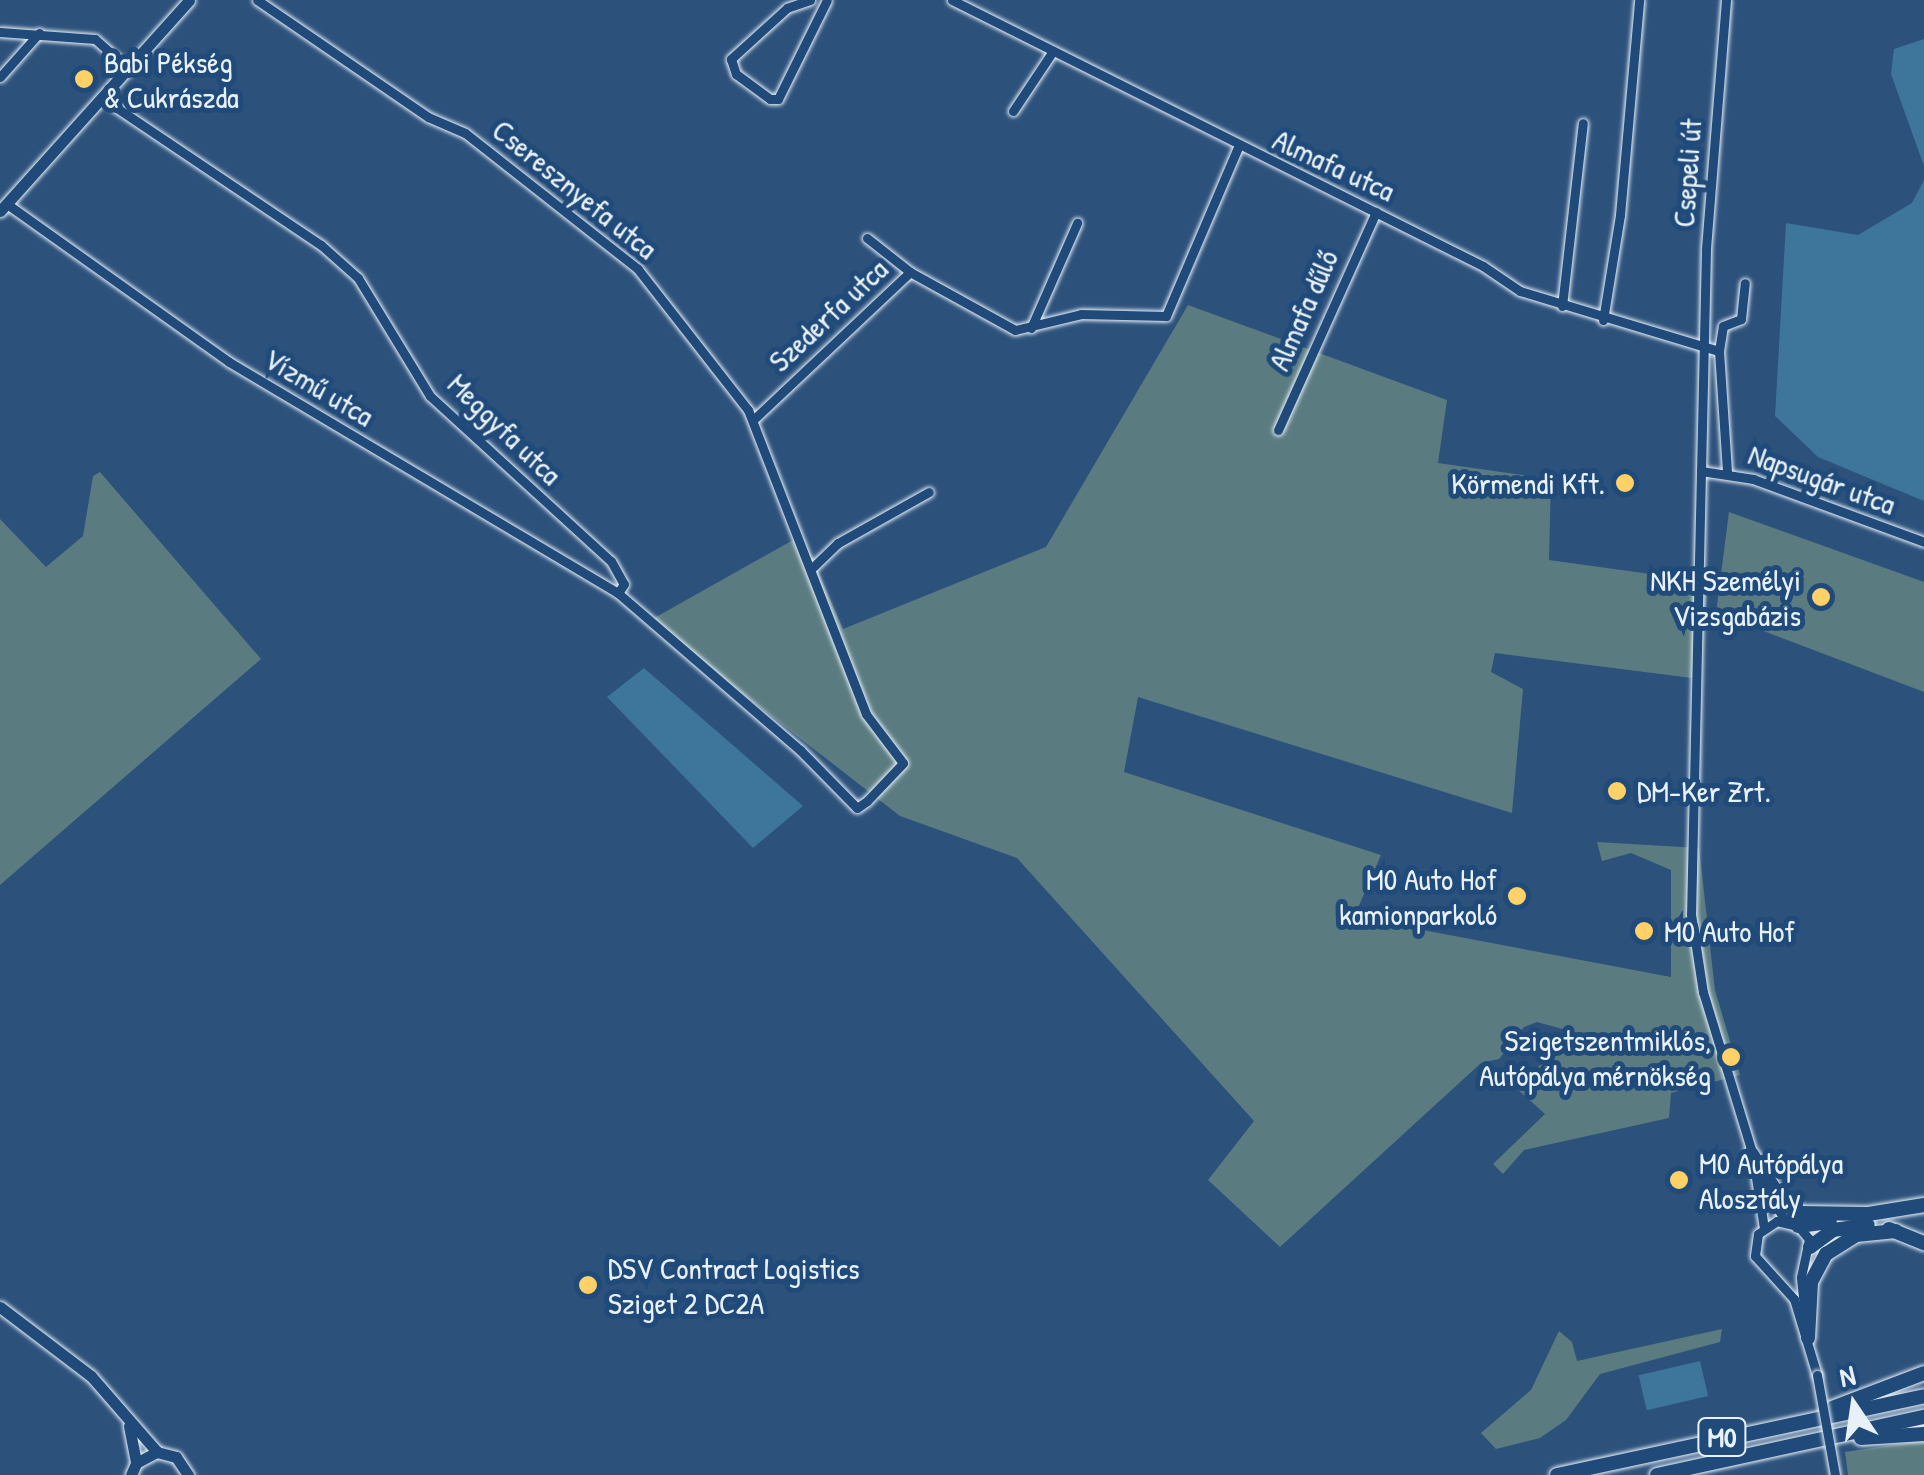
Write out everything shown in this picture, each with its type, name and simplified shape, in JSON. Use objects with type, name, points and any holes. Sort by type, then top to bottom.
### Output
[{"type":"highway","points":[[1752,1153],[1781,1199],[1801,1214],[1864,1214]]},
{"type":"highway","points":[[1792,1223],[1924,1205]]},
{"type":"highway","points":[[1810,1247],[1834,1230],[1854,1226],[1896,1231],[1924,1243]]},
{"type":"highway","points":[[1808,1338],[1812,1282],[1826,1254],[1856,1235],[1896,1231]]},
{"type":"highway","points":[[1815,1416],[1924,1373]]},
{"type":"highway","name":"M0","points":[[1557,1475],[1815,1416],[1924,1396]]},
{"type":"highway","name":"M0","points":[[1657,1475],[1924,1417]]},
{"type":"highway","points":[[1795,1444],[1924,1434]]},
{"type":"main road","points":[[4,208],[130,71],[189,0]]},
{"type":"main road","points":[[0,1307],[67,1353],[157,1452],[176,1457],[188,1475]]},
{"type":"main road","points":[[128,1422],[134,1469],[157,1452]]},
{"type":"street","name":"Cseresznyefa utca","points":[[256,0],[428,117],[475,140],[638,268],[753,420],[866,714],[903,766],[857,808]]},
{"type":"street","points":[[810,0],[787,8],[731,59],[736,74],[770,99],[778,99],[828,0]]},
{"type":"street","name":"Almafa utca","points":[[952,0],[1238,147],[1483,266],[1509,286],[1603,320],[1704,351],[1719,351]]},
{"type":"street","points":[[1603,320],[1620,215],[1639,0]]},
{"type":"street","name":"Csepeli út","points":[[1726,0],[1704,351],[1691,914],[1717,1044],[1752,1153]]},
{"type":"street","points":[[0,32],[95,39],[130,71]]},
{"type":"street","points":[[0,77],[39,32]]},
{"type":"street","points":[[1014,111],[1053,51]]},
{"type":"street","name":"Meggyfa utca","points":[[104,100],[321,245],[358,278],[430,396],[611,561],[624,584],[618,593],[800,750],[857,808]]},
{"type":"street","points":[[1562,306],[1583,123]]},
{"type":"street","points":[[1031,328],[1081,314],[1166,316],[1238,147]]},
{"type":"street","name":"Vízmű utca","points":[[4,208],[229,362],[618,593]]},
{"type":"street","name":"Almafa dűlő","points":[[1278,430],[1376,212]]},
{"type":"street","points":[[1031,328],[1077,224]]},
{"type":"street","points":[[867,238],[910,272]]},
{"type":"street","name":"Szederfa utca","points":[[753,420],[910,272],[1001,325],[1031,328]]},
{"type":"street","points":[[1727,471],[1728,440],[1719,351],[1724,326],[1740,319],[1745,283]]},
{"type":"street","name":"Napsugár utca","points":[[1701,471],[1727,471],[1924,542]]},
{"type":"street","points":[[812,568],[838,543],[929,492]]},
{"type":"street","points":[[1752,1153],[1810,1247],[1802,1269],[1808,1338],[1836,1475]]},
{"type":"street","points":[[1752,1153],[1764,1228],[1754,1256],[1764,1270],[1779,1277],[1808,1338]]},
{"type":"street","points":[[1764,1228],[1792,1223]]},
{"type":"street","points":[[1779,1277],[1802,1269]]},
{"type":"green space","points":[[1188,305],[1447,400],[1438,463],[1551,479],[1549,560],[1708,582],[1700,679],[1495,653],[1491,672],[1523,689],[1512,813],[1138,697],[1124,772],[1381,855],[1354,917],[1671,977],[1671,870],[1631,853],[1602,861],[1597,842],[1699,848],[1715,990],[1740,1075],[1671,1093],[1669,1118],[1524,1150],[1503,1174],[1493,1164],[1545,1114],[1515,1087],[1577,1033],[1537,1022],[1524,1027],[1499,1059],[1481,1063],[1280,1247],[1208,1180],[1254,1121],[1017,858],[900,816],[649,621],[802,535],[843,629],[1046,547]]},
{"type":"green space","points":[[100,472],[261,659],[0,885],[0,519],[46,567],[83,536],[93,476]]},
{"type":"green space","name":"NKH Személyi Vizsgabázis","points":[[1729,512],[1924,582],[1924,692],[1716,613]]},
{"type":"green space","points":[[1722,1329],[1720,1342],[1600,1374],[1566,1420],[1540,1438],[1496,1449],[1481,1433],[1531,1390],[1559,1331],[1572,1342],[1577,1361]]},
{"type":"green space","points":[[1924,1440],[1924,1475],[1848,1475],[1845,1452]]},
{"type":"water","points":[[1924,39],[1924,166],[1891,74],[1894,49]]},
{"type":"water","points":[[1924,180],[1924,501],[1818,457],[1775,416],[1786,223],[1858,235],[1912,203]]},
{"type":"water","points":[[644,668],[803,806],[753,848],[607,697]]},
{"type":"water","points":[[1700,1361],[1708,1396],[1647,1410],[1639,1375]]},
{"type":"place","name":"Babi Pékség & Cukrászda","points":[[84,79]]},
{"type":"place","name":"Körmendi Kft.","points":[[1625,483]]},
{"type":"place","name":"NKH Személyi Vizsgabázis","points":[[1821,597]]},
{"type":"place","name":"DM-Ker Zrt.","points":[[1617,791]]},
{"type":"place","name":"M0 Auto Hof kamionparkoló","points":[[1517,896]]},
{"type":"place","name":"M0 Auto Hof","points":[[1644,931]]},
{"type":"place","name":"Szigetszentmiklós, Autópálya mérnökség","points":[[1731,1057]]},
{"type":"place","name":"M0 Autópálya Alosztály","points":[[1679,1180]]},
{"type":"place","name":"DSV Contract Logistics Sziget 2 DC2A","points":[[588,1285]]}]
